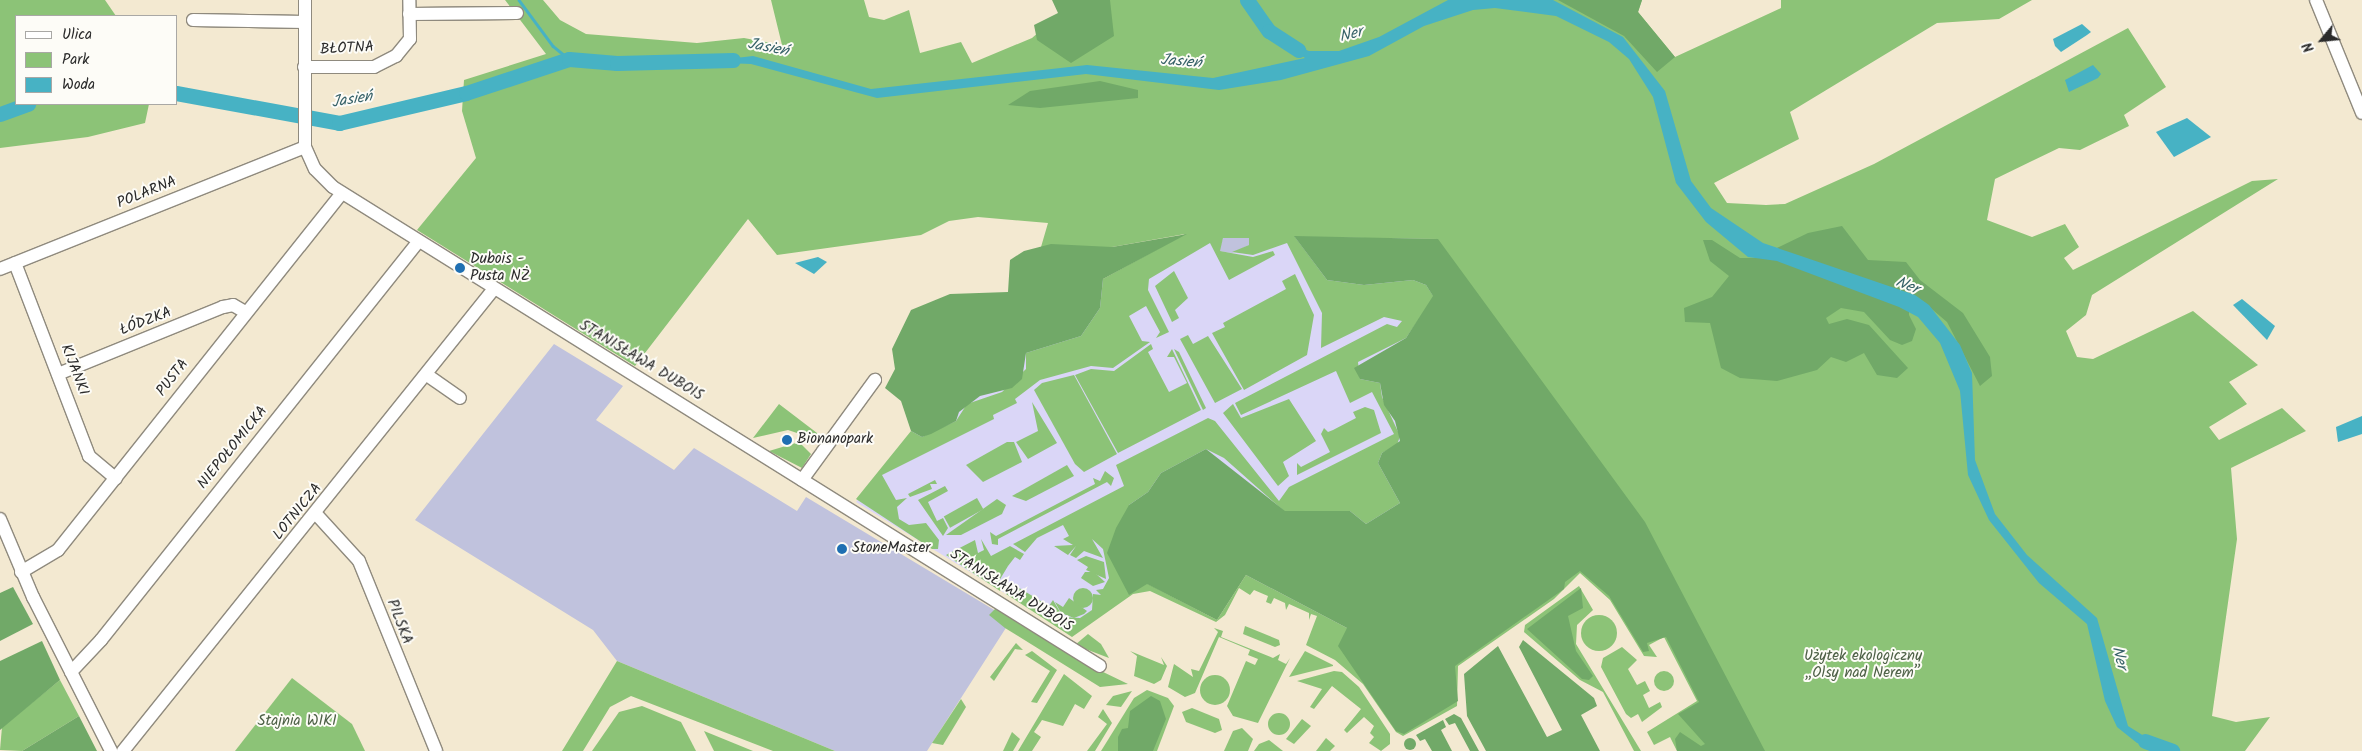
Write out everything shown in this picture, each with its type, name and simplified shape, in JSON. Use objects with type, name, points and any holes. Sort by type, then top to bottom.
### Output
[{"type":"street","name":"STANISŁAWA DUBOIS","points":[[305,0],[305,147],[319,174],[342,193],[493,290],[1100,666]]},
{"type":"street","points":[[409,0],[410,14],[517,13]]},
{"type":"street","points":[[2316,0],[2362,113]]},
{"type":"street","name":"BŁOTNA","points":[[304,67],[374,67],[396,56],[410,39],[410,14]]},
{"type":"street","points":[[193,20],[305,22]]},
{"type":"street","name":"POLARNA","points":[[0,269],[305,147]]},
{"type":"street","name":"PUSTA","points":[[21,572],[58,550],[116,479],[245,312],[342,193]]},
{"type":"street","name":"NIEPOŁOMICKA","points":[[71,672],[102,640],[418,242]]},
{"type":"street","name":"KIJANKI","points":[[15,263],[89,456],[116,479]]},
{"type":"street","name":"LOTNICZA","points":[[123,751],[317,515],[493,290]]},
{"type":"street","name":"ŁÓDZKA","points":[[58,374],[223,307],[232,305],[245,312]]},
{"type":"street","points":[[427,375],[460,398]]},
{"type":"street","points":[[802,480],[875,380]]},
{"type":"street","name":"PILSKA","points":[[317,515],[360,561],[436,751]]},
{"type":"street","points":[[0,521],[21,572],[111,751]]},
{"type":"shaded area","name":"Bionanopark","points":[[1187,234],[1438,239],[1645,522],[1347,628],[1246,575],[1146,584],[1070,633],[856,502],[977,348]]},
{"type":"shaded area","points":[[1223,238],[1249,238],[1249,245],[1232,253],[1219,251]]},
{"type":"shaded area","points":[[554,344],[623,386],[596,420],[674,470],[694,448],[797,511],[806,497],[1011,620],[927,751],[835,751],[617,661],[593,630],[415,520]]},
{"type":"green space","points":[[0,0],[105,0],[115,15],[15,15],[15,105],[149,105],[145,123],[88,137],[0,148]]},
{"type":"green space","name":"Użytek ekologiczny „Olsy nad Nerem”","points":[[505,0],[543,0],[560,20],[586,34],[697,43],[744,38],[782,45],[771,0],[864,0],[869,17],[884,20],[909,10],[920,53],[961,42],[972,63],[1032,38],[1061,13],[1055,0],[1642,0],[1638,12],[1675,57],[1781,8],[1781,0],[2032,0],[1999,19],[1937,23],[1790,112],[1799,139],[1714,183],[1727,203],[1766,205],[1785,204],[1874,164],[2128,28],[2166,87],[2124,115],[2129,126],[2080,150],[2059,148],[1995,179],[1987,220],[2032,237],[2065,224],[2079,247],[2064,258],[2073,270],[2252,181],[2278,179],[2092,295],[2086,315],[2066,331],[2077,357],[2093,359],[2193,311],[2258,365],[2229,382],[2247,404],[2209,427],[2219,440],[2282,408],[2306,431],[2231,468],[2237,539],[2212,716],[2236,722],[2270,717],[2245,751],[1677,751],[1670,737],[1654,745],[1647,732],[1697,701],[1664,637],[1649,645],[1657,657],[1644,656],[1610,600],[1580,573],[1554,599],[1458,666],[1457,706],[1403,736],[1396,732],[1363,684],[1335,660],[1306,645],[1317,616],[1311,614],[1309,620],[1309,613],[1289,604],[1286,610],[1285,603],[1274,598],[1271,604],[1266,602],[1268,596],[1254,590],[1250,595],[1239,588],[1225,615],[1216,622],[1150,591],[1133,594],[1072,637],[1006,594],[1016,586],[1049,606],[1053,600],[1063,617],[1080,618],[1092,610],[1093,594],[1101,595],[1096,590],[1103,589],[1109,578],[1103,549],[1092,539],[1103,558],[1084,551],[1076,558],[1070,555],[1076,546],[1068,555],[1054,546],[1073,545],[1063,539],[1069,536],[1063,525],[1037,538],[1025,552],[1013,544],[1124,486],[1116,465],[1208,418],[1215,421],[1279,501],[1289,487],[1394,434],[1372,392],[1350,403],[1336,371],[1241,415],[1235,403],[1387,324],[1397,327],[1402,321],[1384,317],[1321,348],[1322,313],[1287,243],[1253,255],[1232,252],[1249,245],[1249,238],[1223,238],[1220,251],[1253,257],[1273,251],[1275,255],[1229,280],[1210,243],[1149,279],[1148,290],[1169,332],[1156,338],[1160,332],[1146,306],[1129,316],[1142,341],[1150,342],[1113,368],[1091,366],[1040,380],[1015,399],[1017,403],[993,415],[994,419],[882,475],[896,500],[907,498],[897,507],[899,519],[909,525],[926,523],[939,540],[938,549],[932,549],[856,499],[911,431],[922,437],[956,421],[967,404],[1002,392],[1026,369],[1026,353],[1081,336],[1100,308],[1103,279],[1185,234],[1112,247],[1041,247],[1048,223],[978,217],[949,221],[921,235],[777,255],[748,219],[635,366],[417,230],[476,158],[462,111],[464,80],[546,54]],"holes":[[[1295,237],[1438,239],[1449,649],[1347,628],[1246,575],[1217,620],[1146,583],[1129,505],[1148,492],[1161,473],[1206,449],[1224,458],[1284,511],[1350,511],[1366,524],[1400,503],[1378,463],[1382,453],[1397,445],[1400,436],[1382,397],[1380,383],[1360,379],[1358,362],[1406,338],[1434,297],[1426,285],[1413,280],[1364,285],[1327,280]]]},
{"type":"green space","points":[[1052,0],[1110,0],[1114,36],[1071,63],[1037,40],[1034,25],[1058,13]]},
{"type":"green space","points":[[1558,0],[1642,0],[1638,12],[1675,57],[1657,72],[1624,36]]},
{"type":"green space","points":[[1100,81],[1138,90],[1138,98],[1040,108],[1008,105],[1030,91]]},
{"type":"green space","points":[[1842,226],[1868,260],[1906,262],[1920,280],[1963,313],[1990,357],[1992,376],[1980,386],[1947,322],[1920,299],[1909,299],[1909,315],[1916,329],[1912,341],[1902,345],[1890,340],[1864,312],[1841,308],[1826,318],[1829,324],[1847,319],[1869,325],[1908,368],[1897,378],[1877,375],[1864,353],[1846,362],[1831,357],[1817,370],[1777,381],[1740,378],[1721,368],[1710,323],[1685,322],[1684,308],[1712,297],[1729,276],[1710,261],[1703,240],[1712,240],[1740,258],[1756,258],[1808,233]]},
{"type":"green space","points":[[1187,234],[1103,279],[1100,308],[1081,336],[1026,353],[1022,379],[1012,388],[980,396],[959,412],[956,421],[931,434],[922,437],[911,431],[901,401],[885,388],[895,369],[892,349],[911,310],[950,294],[1008,292],[1010,260],[1024,251],[1051,244],[1112,247]]},
{"type":"green space","points":[[1294,236],[1438,239],[1645,522],[1765,751],[1677,751],[1675,739],[1680,732],[1701,746],[1705,744],[1678,714],[1699,702],[1666,637],[1647,643],[1649,651],[1643,652],[1609,596],[1580,571],[1565,582],[1564,589],[1455,666],[1458,701],[1404,734],[1396,731],[1338,646],[1347,628],[1246,575],[1217,620],[1147,584],[1129,595],[1107,553],[1116,528],[1129,505],[1148,492],[1161,473],[1206,449],[1285,511],[1350,511],[1366,524],[1400,503],[1378,463],[1382,453],[1400,441],[1395,421],[1384,405],[1380,383],[1360,379],[1354,368],[1406,338],[1433,296],[1426,285],[1413,280],[1364,285],[1327,280]]},
{"type":"green space","points":[[1174,271],[1188,298],[1175,310],[1179,318],[1172,322],[1155,286]]},
{"type":"green space","points":[[1295,274],[1314,315],[1307,355],[1244,390],[1212,333],[1225,327],[1223,323],[1286,289],[1282,281]]},
{"type":"green space","points":[[1188,335],[1193,344],[1208,336],[1242,389],[1215,403],[1180,339]]},
{"type":"green space","points":[[1151,344],[1153,349],[1148,352],[1169,392],[1187,383],[1174,357],[1167,357],[1172,349],[1201,410],[1118,453],[1075,375],[1091,369],[1114,371]]},
{"type":"green space","points":[[1174,349],[1179,352],[1206,408],[1203,410]]},
{"type":"green space","points":[[1074,375],[1117,454],[1084,472],[1075,464],[1034,390],[1042,383]]},
{"type":"green space","points":[[1289,399],[1316,441],[1283,462],[1289,476],[1278,486],[1223,413],[1233,404],[1241,418]]},
{"type":"green space","points":[[1032,402],[1057,443],[1028,459],[1016,442],[1038,431]]},
{"type":"green space","points":[[779,404],[817,433],[818,440],[788,430],[753,438]]},
{"type":"green space","points":[[1365,407],[1374,410],[1381,433],[1297,475],[1297,463],[1301,467],[1330,452],[1321,434],[1324,428],[1328,432],[1333,430],[1356,418],[1353,412]]},
{"type":"green space","points":[[799,442],[811,454],[802,468],[769,451]]},
{"type":"green space","points":[[1007,442],[1014,442],[1022,462],[983,482],[966,465]]},
{"type":"green space","points":[[1067,465],[1074,476],[1026,501],[1012,496]]},
{"type":"green space","points":[[1105,471],[1114,478],[1111,486],[1107,482],[998,539],[998,545],[992,544],[990,532],[996,536],[1095,484],[1093,478],[1100,481]]},
{"type":"green space","points":[[935,480],[937,484],[930,484],[932,489],[910,497],[908,494]]},
{"type":"green space","points":[[945,486],[948,491],[928,502],[937,521],[943,518],[948,528],[943,536],[918,500]]},
{"type":"green space","points":[[977,498],[983,509],[950,528],[944,516]]},
{"type":"green space","points":[[997,499],[1006,505],[1002,514],[961,535],[946,535]]},
{"type":"green space","points":[[981,539],[991,556],[1010,546],[1024,554],[1020,560],[1015,557],[1008,566],[999,581],[1004,585],[1000,591],[946,555],[975,540],[978,553],[984,550]]},
{"type":"green space","points":[[1086,556],[1104,562],[1106,579],[1086,570],[1088,567],[1077,560]]},
{"type":"green space","points":[[1085,572],[1094,572],[1105,582],[1093,586],[1081,578]]},
{"type":"green space","points":[[1579,586],[1593,610],[1577,625],[1576,644],[1641,751],[1634,751],[1603,692],[1580,680],[1524,632],[1525,625]]},
{"type":"green space","points":[[13,587],[33,624],[0,641],[0,593]]},
{"type":"green space","points":[[1083,588],[1090,591],[1093,598],[1090,605],[1083,608],[1076,605],[1073,598],[1076,591]]},
{"type":"green space","points":[[1581,588],[1583,608],[1568,616],[1576,651],[1593,676],[1589,680],[1582,679],[1527,629]]},
{"type":"green space","points":[[1069,598],[1087,611],[1074,618],[1061,613],[1055,602],[1063,607]]},
{"type":"green space","points":[[997,607],[1099,670],[1128,684],[1100,687],[1005,628],[989,615]]},
{"type":"green space","points":[[1599,615],[1611,621],[1617,633],[1611,645],[1599,651],[1587,645],[1581,633],[1587,621]]},
{"type":"green space","points":[[1245,626],[1279,640],[1280,645],[1275,647],[1243,634]]},
{"type":"green space","points":[[1214,628],[1223,631],[1221,637],[1273,658],[1280,654],[1278,660],[1286,664],[1290,658],[1258,723],[1233,716],[1227,706],[1246,661],[1255,665],[1258,659],[1248,655],[1250,650],[1219,637],[1195,693],[1185,697],[1168,687],[1174,664],[1193,677],[1191,669],[1199,671],[1218,632]]},
{"type":"green space","points":[[1088,634],[1101,644],[1109,658],[1075,645]]},
{"type":"green space","points":[[1523,640],[1594,698],[1597,706],[1581,715],[1600,751],[1486,751],[1467,716],[1464,674],[1498,646],[1547,737],[1562,730],[1519,647]]},
{"type":"green space","points":[[42,641],[60,680],[0,730],[0,661]]},
{"type":"green space","points":[[1016,643],[1023,650],[1015,649],[994,681],[990,677]]},
{"type":"green space","points":[[1622,647],[1637,660],[1628,669],[1637,685],[1645,681],[1650,691],[1643,695],[1649,708],[1660,702],[1662,707],[1642,722],[1638,714],[1631,718],[1626,714],[1601,667],[1603,658]]},
{"type":"green space","points":[[1032,651],[1057,670],[1037,703],[1031,702],[1050,671],[1025,655]]},
{"type":"green space","points":[[1130,651],[1164,665],[1161,657],[1167,666],[1161,680],[1154,684],[1134,676],[1137,656]]},
{"type":"green space","points":[[1305,651],[1333,665],[1333,666],[1289,677]]},
{"type":"green space","points":[[617,661],[835,751],[773,751],[631,696],[610,707],[583,751],[562,751]]},
{"type":"green space","points":[[1334,671],[1342,672],[1359,687],[1390,734],[1390,744],[1381,751],[1369,743],[1374,737],[1370,733],[1374,726],[1364,717],[1347,733],[1344,730],[1361,709],[1332,686],[1314,709],[1310,707],[1322,689],[1297,681]]},
{"type":"green space","points":[[1664,671],[1671,674],[1674,681],[1671,688],[1664,691],[1657,688],[1654,681],[1657,674]]},
{"type":"green space","points":[[1064,674],[1092,696],[1084,709],[1075,704],[1063,726],[1042,720],[1034,732],[1041,737],[1032,751],[1018,751]]},
{"type":"green space","points":[[1215,675],[1221,676],[1229,684],[1229,696],[1221,704],[1215,705],[1209,704],[1201,696],[1200,690],[1201,684],[1209,676]]},
{"type":"green space","name":"Stajnia WIKI","points":[[292,678],[352,724],[365,751],[235,751]]},
{"type":"green space","points":[[60,680],[79,716],[22,751],[0,750],[2,727]]},
{"type":"green space","points":[[1147,690],[1168,698],[1174,706],[1157,751],[1101,751],[1134,698]]},
{"type":"green space","points":[[1132,691],[1121,707],[1106,705],[1113,696]]},
{"type":"green space","points":[[1151,696],[1160,701],[1166,719],[1153,751],[1118,751],[1118,737],[1122,729],[1128,728],[1130,711]]},
{"type":"green space","points":[[961,699],[966,707],[943,745],[932,743]]},
{"type":"green space","points":[[642,706],[681,722],[696,751],[592,751],[619,712]]},
{"type":"green space","points":[[1192,708],[1219,719],[1222,730],[1215,733],[1186,722],[1182,712]]},
{"type":"green space","points":[[1103,709],[1112,723],[1095,751],[1087,751],[1107,724],[1098,717]]},
{"type":"green space","points":[[1279,713],[1287,716],[1290,724],[1287,732],[1279,735],[1271,732],[1268,724],[1271,716]]},
{"type":"green space","points":[[1454,714],[1461,718],[1479,751],[1470,751],[1455,723],[1449,725],[1445,719]]},
{"type":"green space","points":[[79,716],[97,751],[22,751]]},
{"type":"green space","points":[[1302,719],[1311,726],[1294,744],[1286,739]]},
{"type":"green space","points":[[1443,720],[1446,727],[1441,730],[1452,751],[1432,751],[1425,739],[1420,741],[1416,735]]},
{"type":"green space","points":[[1242,728],[1253,739],[1248,751],[1224,751],[1233,731]]},
{"type":"green space","points":[[704,731],[753,751],[714,751]]},
{"type":"green space","points":[[1012,732],[1020,739],[1013,751],[1003,751]]},
{"type":"green space","points":[[1326,738],[1335,746],[1330,751],[1316,751]]},
{"type":"green space","points":[[1410,738],[1416,744],[1410,750],[1404,744]]},
{"type":"green space","points":[[1269,740],[1283,751],[1254,751],[1259,744]]},
{"type":"water","points":[[1448,0],[1553,0],[1623,37],[1665,91],[1691,181],[1711,208],[1763,243],[1915,295],[1929,305],[1960,345],[1972,373],[1975,460],[1995,514],[2027,555],[2097,618],[2128,726],[2168,751],[2137,743],[2117,727],[2105,701],[2087,624],[2039,583],[1989,520],[1968,475],[1960,391],[1940,343],[1918,317],[1899,307],[1777,261],[1748,257],[1706,222],[1676,183],[1653,97],[1629,59],[1609,42],[1556,16],[1495,8],[1473,10],[1424,26],[1369,56],[1281,80],[1219,90],[1086,74],[877,98],[751,64],[701,62],[753,56],[871,89],[1087,65],[1213,78],[1305,58],[1280,41],[1309,51],[1339,51],[1379,37]]},
{"type":"water","points":[[2082,24],[2091,32],[2061,52],[2055,46],[2053,39]]},
{"type":"water","points":[[2093,65],[2101,74],[2098,78],[2069,92],[2065,80]]},
{"type":"water","points":[[2187,118],[2211,137],[2174,157],[2156,132]]},
{"type":"water","points":[[818,257],[827,262],[814,274],[795,263]]},
{"type":"water","points":[[2242,299],[2275,326],[2267,340],[2233,305]]},
{"type":"water","points":[[2362,416],[2362,434],[2338,442],[2336,427]]},
{"type":"waterway","points":[[519,0],[553,46],[569,59]]},
{"type":"waterway","name":"Ner","points":[[1247,0],[1269,31],[1298,50]]},
{"type":"waterway","name":"Jasień","points":[[178,93],[339,123],[466,93],[569,59],[617,63],[733,60]]},
{"type":"waterway","name":"Jasień","points":[[0,114],[25,105]]},
{"type":"waterway","name":"Ner","points":[[2145,741],[2172,751]]},
{"type":"place","name":"Dubois - Pusta NŻ","points":[[460,268]]},
{"type":"place","name":"Bionanopark","points":[[787,440]]},
{"type":"place","name":"StoneMaster","points":[[842,549]]}]
